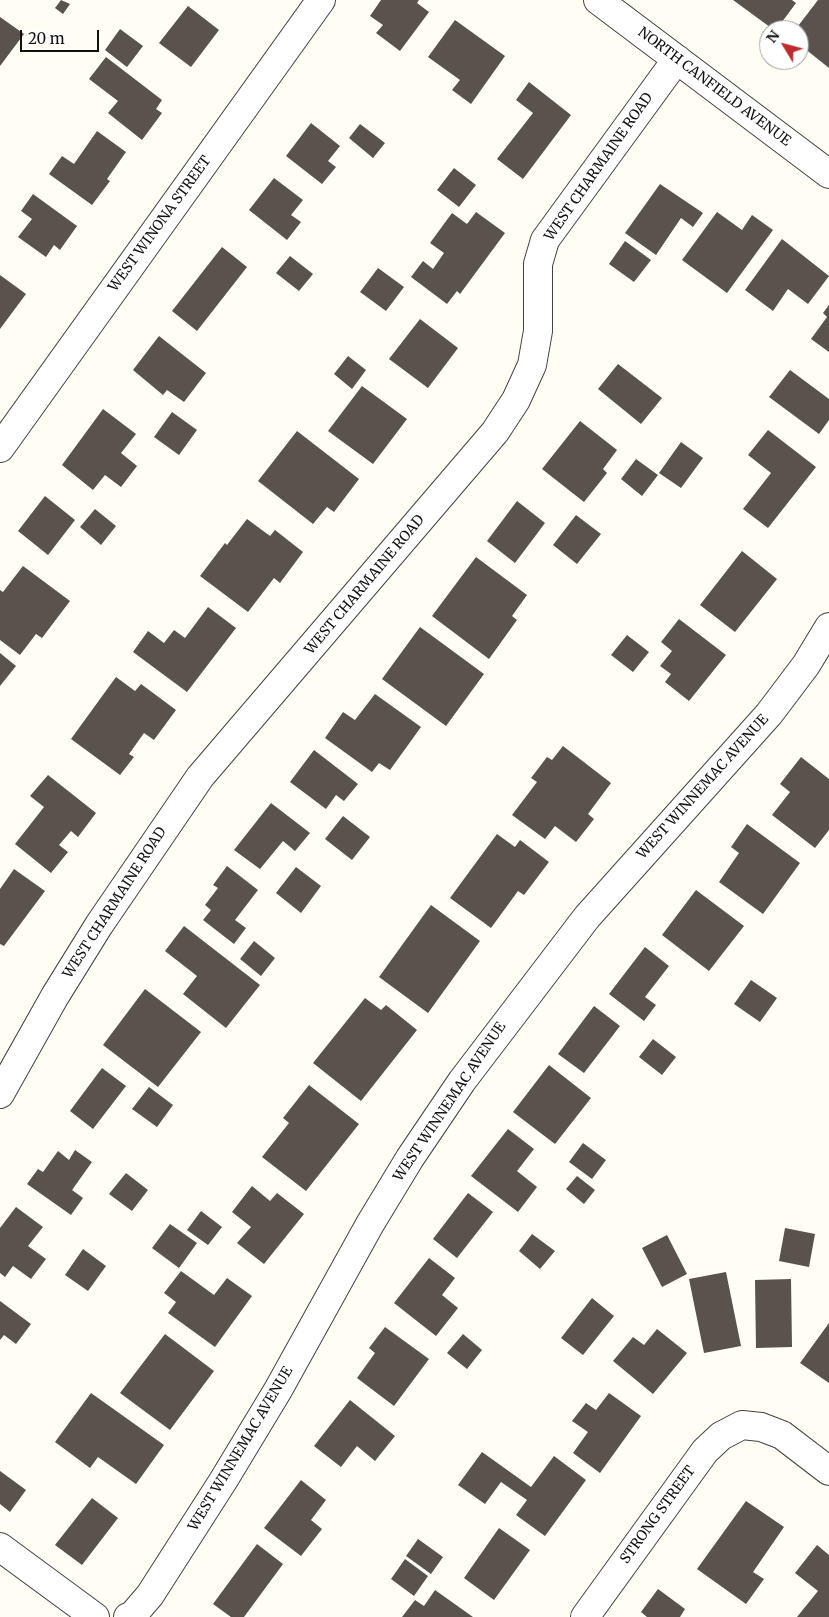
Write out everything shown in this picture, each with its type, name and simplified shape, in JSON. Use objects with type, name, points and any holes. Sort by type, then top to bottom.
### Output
[{"type":"street","name":"WEST WINONA STREET","points":[[0,448],[320,0]]},
{"type":"street","name":"NORTH CANFIELD AVENUE","points":[[598,0],[829,174]]},
{"type":"street","name":"WEST CHARMAINE ROAD","points":[[0,1094],[55,996],[99,925],[200,777],[495,432],[516,400],[532,365],[538,331],[538,264],[545,240],[677,59]]},
{"type":"street","name":"WEST WINNEMAC AVENUE","points":[[128,1617],[132,1616],[150,1595],[223,1482],[278,1390],[375,1215],[410,1158],[462,1081],[587,917],[769,714],[806,665],[829,627]]},
{"type":"street","name":"STRONG STREET","points":[[585,1617],[705,1451],[721,1436],[742,1425],[761,1427],[782,1435],[829,1471]]},
{"type":"street","points":[[0,1547],[95,1617]]},
{"type":"building","points":[[61,0],[70,4],[63,14],[55,8]]},
{"type":"building","points":[[381,0],[419,0],[417,3],[429,12],[400,51],[376,33],[383,25],[370,16]]},
{"type":"building","points":[[733,0],[792,0],[796,3],[783,20],[760,20]]},
{"type":"building","points":[[818,0],[829,0],[829,68],[809,52],[809,20],[803,20]]},
{"type":"building","points":[[188,6],[219,30],[191,67],[159,43]]},
{"type":"building","points":[[0,17],[24,34],[0,66]]},
{"type":"building","points":[[455,20],[505,56],[471,104],[452,90],[460,80],[428,57]]},
{"type":"building","points":[[120,29],[143,46],[127,67],[105,50]]},
{"type":"building","points":[[106,57],[162,100],[156,109],[162,113],[142,140],[108,113],[118,101],[89,79]]},
{"type":"building","points":[[529,82],[571,115],[523,179],[497,159],[533,113],[516,100]]},
{"type":"building","points":[[311,123],[340,146],[328,161],[336,167],[322,184],[286,156]]},
{"type":"building","points":[[360,124],[385,143],[373,158],[349,138]]},
{"type":"building","points":[[97,131],[126,152],[107,179],[110,181],[92,205],[49,174],[62,156],[74,164]]},
{"type":"building","points":[[454,168],[476,185],[459,207],[437,190]]},
{"type":"building","points":[[274,178],[303,200],[291,215],[301,222],[287,240],[249,210]]},
{"type":"building","points":[[660,184],[703,213],[693,227],[681,218],[656,255],[625,233]]},
{"type":"building","points":[[33,194],[77,226],[60,250],[54,245],[46,257],[18,237],[32,219],[21,211]]},
{"type":"building","points":[[476,212],[505,233],[460,294],[457,291],[447,304],[411,277],[423,261],[433,269],[444,253],[430,243],[452,213],[467,224]]},
{"type":"building","points":[[717,212],[742,230],[752,215],[773,230],[727,293],[682,260]]},
{"type":"building","points":[[782,239],[829,276],[808,304],[788,289],[773,311],[745,290]]},
{"type":"building","points":[[625,241],[651,260],[634,282],[609,264]]},
{"type":"building","points":[[222,247],[247,267],[197,331],[172,311]]},
{"type":"building","points":[[290,256],[313,274],[299,291],[276,273]]},
{"type":"building","points":[[378,268],[404,287],[386,311],[360,292]]},
{"type":"building","points":[[0,275],[26,294],[0,329]]},
{"type":"building","points":[[829,305],[829,352],[811,339],[827,317],[823,313]]},
{"type":"building","points":[[420,319],[458,348],[428,388],[389,359]]},
{"type":"building","points":[[159,336],[206,373],[184,402],[167,390],[163,395],[133,370]]},
{"type":"building","points":[[348,356],[366,370],[352,389],[334,374]]},
{"type":"building","points":[[618,364],[662,398],[641,424],[598,389]]},
{"type":"building","points":[[790,370],[829,399],[829,420],[819,434],[769,397]]},
{"type":"building","points":[[362,386],[407,419],[373,464],[328,431]]},
{"type":"building","points":[[103,409],[136,434],[121,453],[137,466],[121,487],[105,475],[93,490],[62,465]]},
{"type":"building","points":[[172,412],[197,430],[179,455],[154,437]]},
{"type":"building","points":[[580,421],[617,450],[603,469],[607,473],[584,502],[542,469]]},
{"type":"building","points":[[768,430],[816,467],[768,528],[743,509],[771,473],[748,455]]},
{"type":"building","points":[[297,431],[359,479],[334,512],[327,507],[313,524],[258,481]]},
{"type":"building","points":[[681,442],[703,458],[681,488],[659,473]]},
{"type":"building","points":[[636,459],[658,475],[642,496],[621,479]]},
{"type":"building","points":[[45,496],[75,520],[48,555],[18,531]]},
{"type":"building","points":[[517,501],[545,523],[515,563],[487,541]]},
{"type":"building","points":[[95,509],[116,526],[101,545],[80,527]]},
{"type":"building","points":[[576,515],[601,534],[577,564],[553,545]]},
{"type":"building","points":[[247,519],[270,536],[275,530],[303,552],[280,583],[274,578],[248,612],[200,576],[225,543],[227,545]]},
{"type":"building","points":[[742,551],[777,579],[735,632],[700,605]]},
{"type":"building","points":[[476,557],[527,595],[512,616],[517,620],[489,659],[432,616]]},
{"type":"building","points":[[23,566],[70,601],[42,638],[36,634],[20,655],[0,640],[0,590],[3,592]]},
{"type":"building","points":[[208,607],[236,628],[187,692],[133,652],[148,631],[164,643],[174,630],[185,638]]},
{"type":"building","points":[[679,619],[726,655],[689,701],[665,682],[671,674],[660,666],[672,651],[661,642]]},
{"type":"building","points":[[420,627],[484,674],[446,726],[382,679]]},
{"type":"building","points":[[627,635],[649,652],[633,672],[611,655]]},
{"type":"building","points":[[0,653],[16,666],[0,686]]},
{"type":"building","points":[[116,677],[135,691],[141,684],[176,710],[154,740],[144,733],[129,754],[134,757],[120,775],[71,739]]},
{"type":"building","points":[[375,694],[421,727],[390,770],[379,763],[372,772],[325,738],[343,712],[355,720]]},
{"type":"building","points":[[563,746],[611,783],[588,814],[594,819],[576,842],[555,826],[545,839],[512,815],[537,782],[531,778],[547,757],[552,760]]},
{"type":"building","points":[[314,750],[358,784],[344,801],[336,795],[326,809],[290,782]]},
{"type":"building","points":[[801,757],[829,779],[829,830],[815,848],[772,815],[790,792],[780,784]]},
{"type":"building","points":[[48,775],[96,813],[78,837],[71,831],[59,845],[68,852],[51,873],[15,844],[44,807],[30,796]]},
{"type":"building","points":[[271,803],[310,833],[295,851],[283,841],[260,869],[234,850]]},
{"type":"building","points":[[343,816],[370,837],[352,860],[325,839]]},
{"type":"building","points":[[747,824],[800,863],[763,914],[719,882],[739,853],[731,847]]},
{"type":"building","points":[[497,834],[515,847],[520,840],[549,862],[524,895],[518,891],[491,928],[450,898]]},
{"type":"building","points":[[227,866],[258,890],[235,920],[246,928],[234,944],[203,920],[211,910],[205,905],[218,888],[213,885]]},
{"type":"building","points":[[296,867],[321,886],[301,913],[276,893]]},
{"type":"building","points":[[14,869],[45,891],[4,946],[0,944],[0,889]]},
{"type":"building","points":[[696,890],[744,926],[709,971],[662,935]]},
{"type":"building","points":[[431,905],[480,941],[428,1013],[379,977]]},
{"type":"building","points":[[184,926],[260,985],[226,1028],[183,994],[197,976],[165,951]]},
{"type":"building","points":[[254,941],[275,958],[261,976],[240,959]]},
{"type":"building","points":[[645,947],[669,966],[645,997],[656,1005],[644,1021],[609,994]]},
{"type":"building","points":[[751,980],[777,998],[760,1022],[734,1004]]},
{"type":"building","points":[[145,989],[201,1032],[158,1087],[103,1045]]},
{"type":"building","points":[[365,998],[381,1010],[386,1005],[417,1030],[361,1101],[313,1063]]},
{"type":"building","points":[[594,1006],[620,1026],[584,1073],[558,1054]]},
{"type":"building","points":[[653,1039],[676,1057],[662,1075],[639,1057]]},
{"type":"building","points":[[549,1065],[591,1098],[555,1144],[513,1112]]},
{"type":"building","points":[[102,1068],[126,1086],[93,1129],[70,1111]]},
{"type":"building","points":[[309,1085],[359,1124],[306,1191],[262,1157],[289,1123],[283,1118]]},
{"type":"building","points":[[149,1087],[173,1105],[157,1127],[132,1109]]},
{"type":"building","points":[[508,1129],[534,1149],[517,1171],[537,1187],[518,1212],[471,1176]]},
{"type":"building","points":[[583,1143],[606,1160],[592,1179],[569,1162]]},
{"type":"building","points":[[75,1150],[92,1162],[72,1190],[83,1198],[71,1215],[27,1184],[38,1169],[43,1172],[58,1151],[69,1160]]},
{"type":"building","points":[[126,1173],[148,1190],[132,1211],[109,1194]]},
{"type":"building","points":[[577,1176],[595,1190],[584,1204],[566,1189]]},
{"type":"building","points":[[252,1186],[270,1201],[277,1193],[304,1214],[264,1264],[237,1243],[251,1227],[232,1212]]},
{"type":"building","points":[[468,1193],[493,1212],[457,1258],[433,1239]]},
{"type":"building","points":[[16,1207],[43,1227],[28,1246],[46,1259],[31,1279],[13,1266],[5,1277],[0,1273],[0,1228]]},
{"type":"building","points":[[201,1211],[222,1227],[208,1245],[187,1230]]},
{"type":"building","points":[[170,1224],[197,1243],[179,1268],[152,1248]]},
{"type":"building","points":[[785,1228],[815,1234],[809,1267],[779,1261]]},
{"type":"building","points":[[532,1234],[555,1251],[540,1269],[519,1251]]},
{"type":"building","points":[[667,1235],[687,1274],[662,1287],[642,1248]]},
{"type":"building","points":[[83,1249],[106,1266],[88,1291],[65,1275]]},
{"type":"building","points":[[429,1258],[455,1278],[442,1295],[458,1308],[436,1336],[394,1303]]},
{"type":"building","points":[[181,1271],[214,1295],[227,1278],[252,1296],[215,1347],[168,1313],[176,1302],[164,1293]]},
{"type":"building","points":[[726,1272],[741,1346],[704,1353],[689,1279]]},
{"type":"building","points":[[791,1279],[792,1347],[756,1348],[755,1280]]},
{"type":"building","points":[[592,1298],[614,1316],[583,1355],[561,1338]]},
{"type":"building","points":[[0,1301],[31,1324],[16,1344],[4,1335],[0,1340]]},
{"type":"building","points":[[829,1323],[829,1383],[800,1363]]},
{"type":"building","points":[[385,1327],[429,1359],[394,1406],[357,1378],[375,1353],[369,1348]]},
{"type":"building","points":[[657,1329],[687,1353],[653,1394],[613,1361],[633,1337],[644,1345]]},
{"type":"building","points":[[165,1334],[214,1371],[170,1430],[120,1393]]},
{"type":"building","points":[[463,1334],[482,1350],[467,1369],[447,1353]]},
{"type":"building","points":[[91,1393],[164,1445],[136,1484],[98,1457],[90,1468],[55,1442]]},
{"type":"building","points":[[609,1393],[641,1416],[600,1473],[573,1453],[588,1432],[572,1421],[586,1403],[596,1410]]},
{"type":"building","points":[[350,1400],[395,1436],[375,1461],[357,1446],[341,1467],[314,1446]]},
{"type":"building","points":[[482,1452],[531,1487],[554,1456],[586,1480],[545,1536],[516,1515],[527,1500],[501,1482],[485,1504],[458,1485]]},
{"type":"building","points":[[0,1471],[26,1490],[10,1512],[0,1504]]},
{"type":"building","points":[[301,1480],[326,1500],[311,1520],[322,1529],[301,1556],[264,1528]]},
{"type":"building","points":[[92,1498],[118,1518],[82,1565],[55,1545]]},
{"type":"building","points":[[746,1501],[784,1527],[753,1572],[764,1579],[746,1604],[697,1569]]},
{"type":"building","points":[[499,1528],[530,1550],[494,1600],[464,1578]]},
{"type":"building","points":[[418,1539],[443,1557],[431,1574],[406,1556]]},
{"type":"building","points":[[257,1544],[283,1564],[244,1617],[231,1617],[213,1604]]},
{"type":"building","points":[[817,1545],[829,1555],[829,1617],[797,1617],[818,1591],[795,1573]]},
{"type":"building","points":[[405,1559],[428,1576],[414,1596],[391,1579]]},
{"type":"building","points":[[658,1589],[685,1609],[680,1617],[647,1617],[641,1612]]},
{"type":"building","points":[[435,1590],[473,1617],[402,1617],[415,1600],[424,1606]]}]
